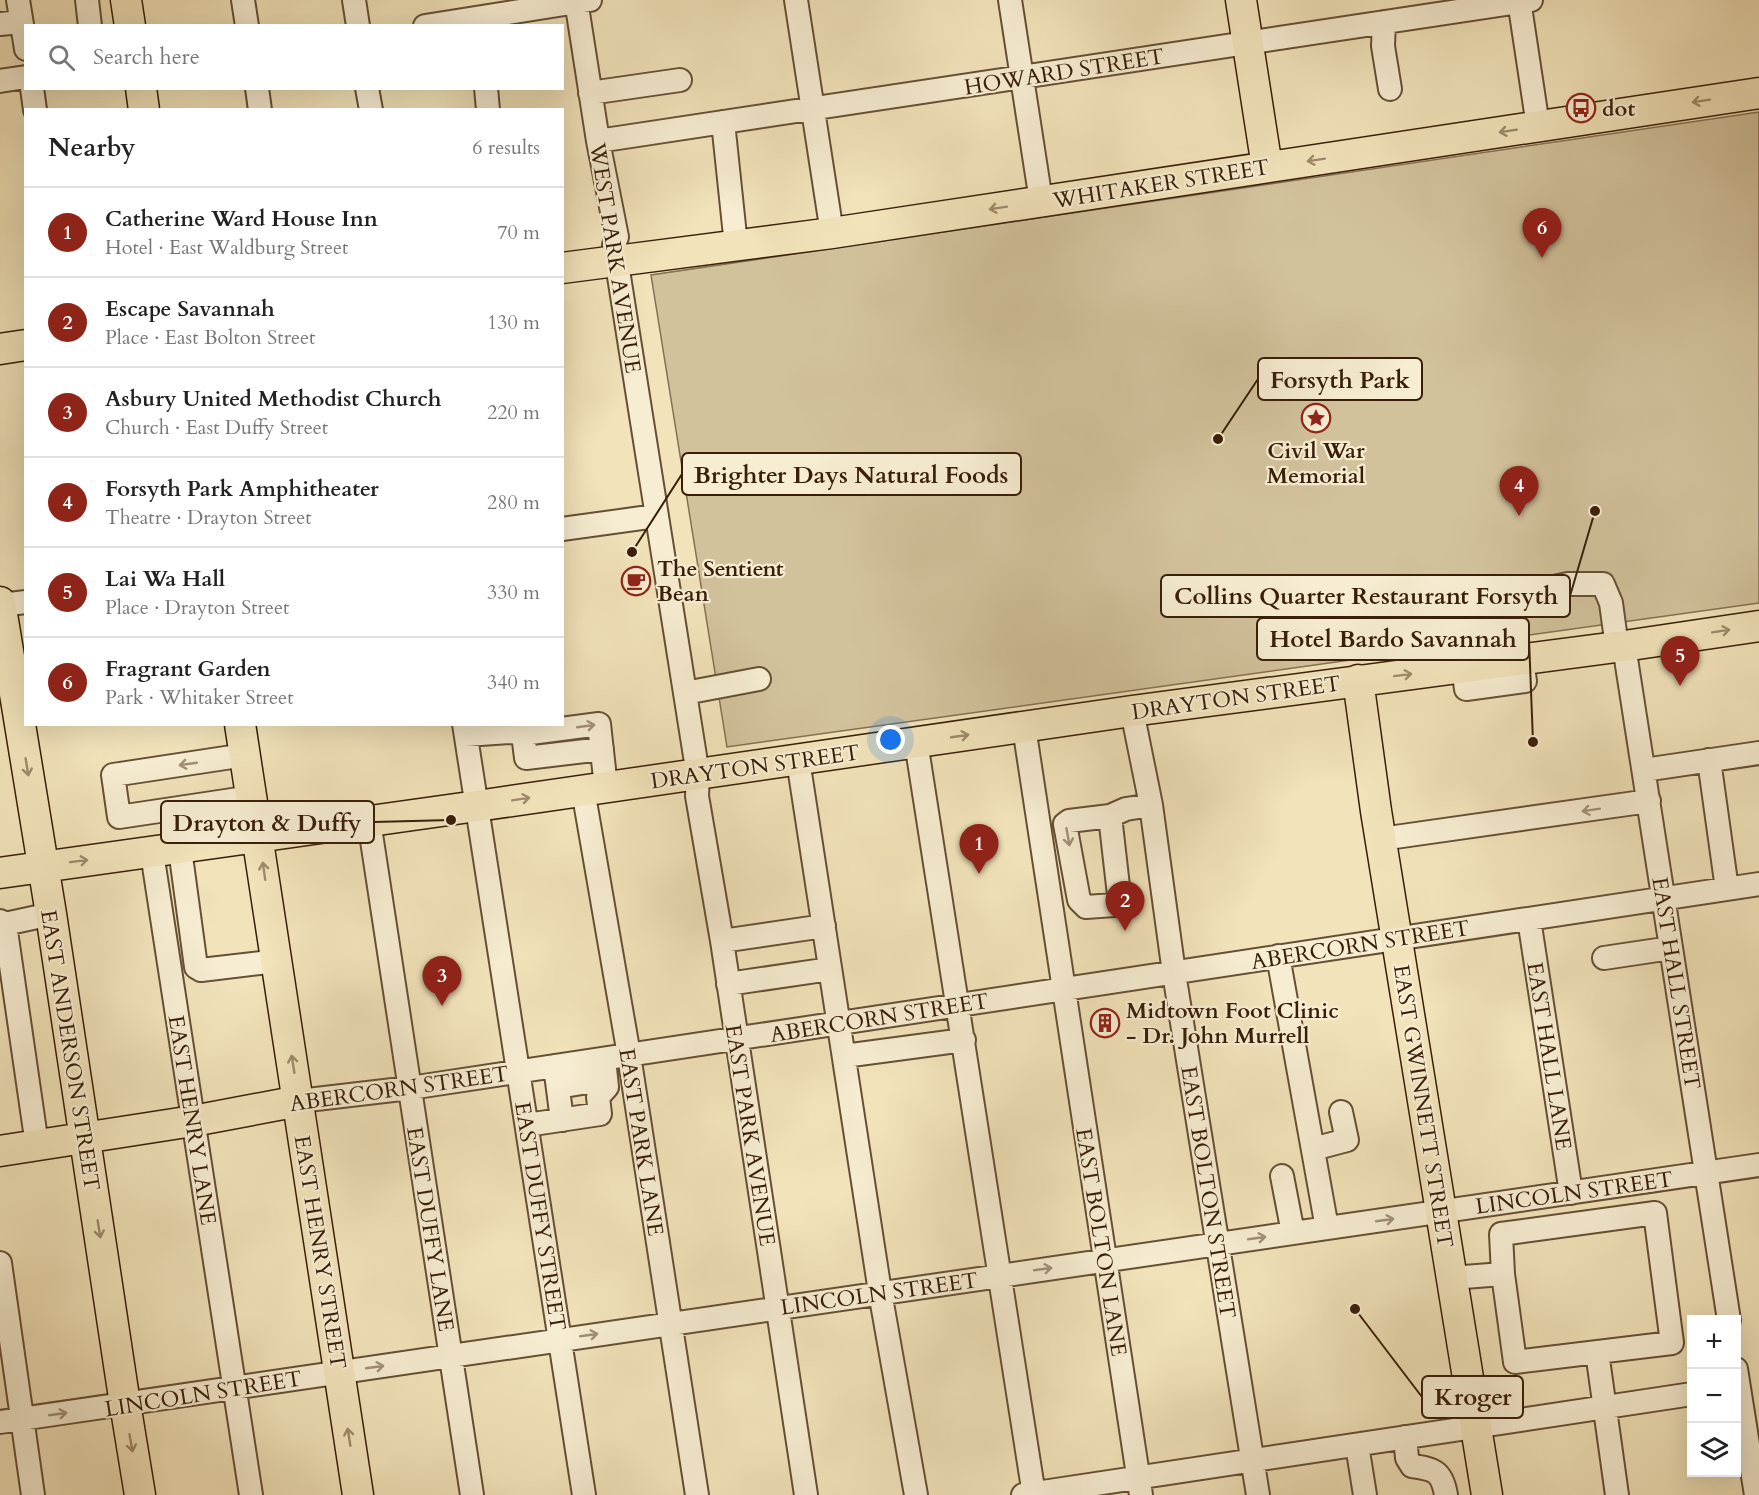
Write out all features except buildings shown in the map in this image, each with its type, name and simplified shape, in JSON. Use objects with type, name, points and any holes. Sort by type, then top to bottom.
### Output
[{"type":"main road","points":[[126,0],[130,24]]},
{"type":"main road","points":[[1241,0],[1267,167]]},
{"type":"main road","points":[[141,90],[144,108]]},
{"type":"main road","name":"WHITAKER STREET","points":[[564,268],[832,233],[1759,93]]},
{"type":"main road","points":[[0,349],[24,345]]},
{"type":"main road","name":"EAST ANDERSON STREET","points":[[0,604],[44,865],[140,1495]]},
{"type":"main road","name":"DRAYTON STREET","points":[[0,873],[44,865],[698,775],[1132,711],[1522,660],[1759,626]]},
{"type":"main road","name":"EAST GWINNETT STREET","points":[[1358,680],[1381,839],[1487,1495]]},
{"type":"main road","name":"EAST HENRY STREET","points":[[240,726],[358,1495]]},
{"type":"main road","name":"ABERCORN STREET","points":[[0,1151],[193,1121],[298,1101]]},
{"type":"street","points":[[87,0],[90,24]]},
{"type":"street","points":[[243,0],[247,24]]},
{"type":"street","points":[[354,0],[358,24]]},
{"type":"street","points":[[796,0],[832,233]]},
{"type":"street","points":[[1010,0],[1041,201]]},
{"type":"street","points":[[434,24],[476,14],[581,1]]},
{"type":"street","name":"WEST PARK AVENUE","points":[[581,1],[590,93],[617,237],[614,245],[616,260],[657,522]]},
{"type":"street","points":[[1523,1],[1538,126]]},
{"type":"street","name":"HOWARD STREET","points":[[598,141],[1523,1]]},
{"type":"street","points":[[13,15],[24,44]]},
{"type":"street","points":[[1384,22],[1383,46],[1390,90]]},
{"type":"street","points":[[0,81],[24,77]]},
{"type":"street","points":[[590,93],[680,80]]},
{"type":"street","points":[[32,90],[35,108]]},
{"type":"street","points":[[256,90],[260,108]]},
{"type":"street","points":[[367,90],[370,108]]},
{"type":"street","points":[[486,90],[488,108]]},
{"type":"street","points":[[723,122],[736,245]]},
{"type":"street","points":[[564,529],[657,522],[685,693],[759,679]]},
{"type":"street","name":"EAST HALL STREET","points":[[1471,666],[1479,634],[1484,624],[1509,600],[1520,594],[1568,584],[1603,584],[1611,603],[1621,646],[1644,770],[1728,1315]]},
{"type":"street","points":[[0,604],[24,602]]},
{"type":"street","name":"EAST PARK AVENUE","points":[[685,693],[698,775],[697,796],[722,941],[807,1495]]},
{"type":"street","name":"EAST BOLTON STREET","points":[[1132,711],[1151,804],[1174,973],[1258,1495]]},
{"type":"street","name":"EAST PARK LANE","points":[[465,730],[523,734],[599,724],[602,749],[595,788],[629,1055],[697,1495]]},
{"type":"street","name":"EAST BOLTON LANE","points":[[1024,727],[1140,1486]]},
{"type":"street","name":"EAST DUFFY STREET","points":[[465,730],[584,1495]]},
{"type":"street","points":[[916,742],[1000,1276],[1030,1494],[1140,1486],[1252,1460],[1687,1395]]},
{"type":"street","points":[[1644,770],[1759,753]]},
{"type":"street","points":[[245,755],[113,775],[119,817],[252,797]]},
{"type":"street","points":[[798,760],[880,1292],[916,1495]]},
{"type":"street","points":[[1709,760],[1727,889]]},
{"type":"street","points":[[1381,839],[1649,801]]},
{"type":"street","points":[[1110,816],[1126,809],[1151,804]]},
{"type":"street","name":"EAST DUFFY LANE","points":[[369,821],[472,1495]]},
{"type":"street","points":[[166,850],[196,967],[201,970],[277,961]]},
{"type":"street","name":"EAST HENRY LANE","points":[[166,850],[193,1121],[251,1495]]},
{"type":"street","name":"ABERCORN STREET","points":[[298,1101],[519,1072],[556,1077],[605,1069],[629,1055],[1759,884]]},
{"type":"street","points":[[37,1145],[2,922],[51,914]]},
{"type":"street","name":"EAST HALL LANE","points":[[1529,919],[1571,1192]]},
{"type":"street","points":[[722,941],[824,926]]},
{"type":"street","points":[[1604,958],[1671,948]]},
{"type":"street","points":[[1278,956],[1328,1228]]},
{"type":"street","points":[[728,984],[830,969]]},
{"type":"street","points":[[875,1018],[879,1051]]},
{"type":"street","points":[[844,1056],[964,1040]]},
{"type":"street","points":[[527,1125],[600,1114],[597,1097],[607,1087],[605,1069]]},
{"type":"street","points":[[556,1077],[562,1120]]},
{"type":"street","points":[[1313,1149],[1347,1140],[1341,1112]]},
{"type":"street","name":"LINCOLN STREET","points":[[0,1422],[1759,1165]]},
{"type":"street","points":[[1282,1176],[1293,1233]]},
{"type":"street","points":[[1654,1213],[1672,1343],[1515,1362],[1503,1274],[1501,1234],[1654,1213]]},
{"type":"street","points":[[0,1263],[33,1495]]},
{"type":"street","points":[[1451,1278],[1503,1274]]},
{"type":"street","points":[[1597,1352],[1617,1495]]},
{"type":"street","points":[[1743,1382],[1756,1495]]},
{"type":"street","points":[[1405,1437],[1409,1463],[1412,1466],[1424,1467],[1437,1473],[1446,1495]]},
{"type":"street","points":[[1357,1445],[1365,1495]]},
{"type":"shaded area","points":[[1759,112],[1759,603],[727,747],[651,275]]},
{"type":"place","name":"dot","points":[[1581,108]]},
{"type":"place","name":"Fragrant Garden","points":[[1542,258]]},
{"type":"place","name":"Civil War Memorial","points":[[1316,418]]},
{"type":"place","name":"Forsyth Park","points":[[1218,439]]},
{"type":"place","name":"Collins Quarter Restaurant Forsyth","points":[[1595,511]]},
{"type":"place","name":"Forsyth Park Amphitheater","points":[[1519,516]]},
{"type":"place","name":"Brighter Days Natural Foods","points":[[632,552]]},
{"type":"place","name":"The Sentient Bean","points":[[636,581]]},
{"type":"place","name":"Lai Wa Hall","points":[[1680,686]]},
{"type":"place","name":"Hotel Bardo Savannah","points":[[1533,742]]},
{"type":"place","name":"Drayton & Duffy","points":[[451,820]]},
{"type":"place","name":"Catherine Ward House Inn","points":[[979,874]]},
{"type":"place","name":"Escape Savannah","points":[[1125,931]]},
{"type":"place","name":"Asbury United Methodist Church","points":[[442,1006]]},
{"type":"place","name":"Midtown Foot Clinic - Dr. John Murrell","points":[[1105,1023]]},
{"type":"place","name":"Kroger","points":[[1355,1309]]}]
